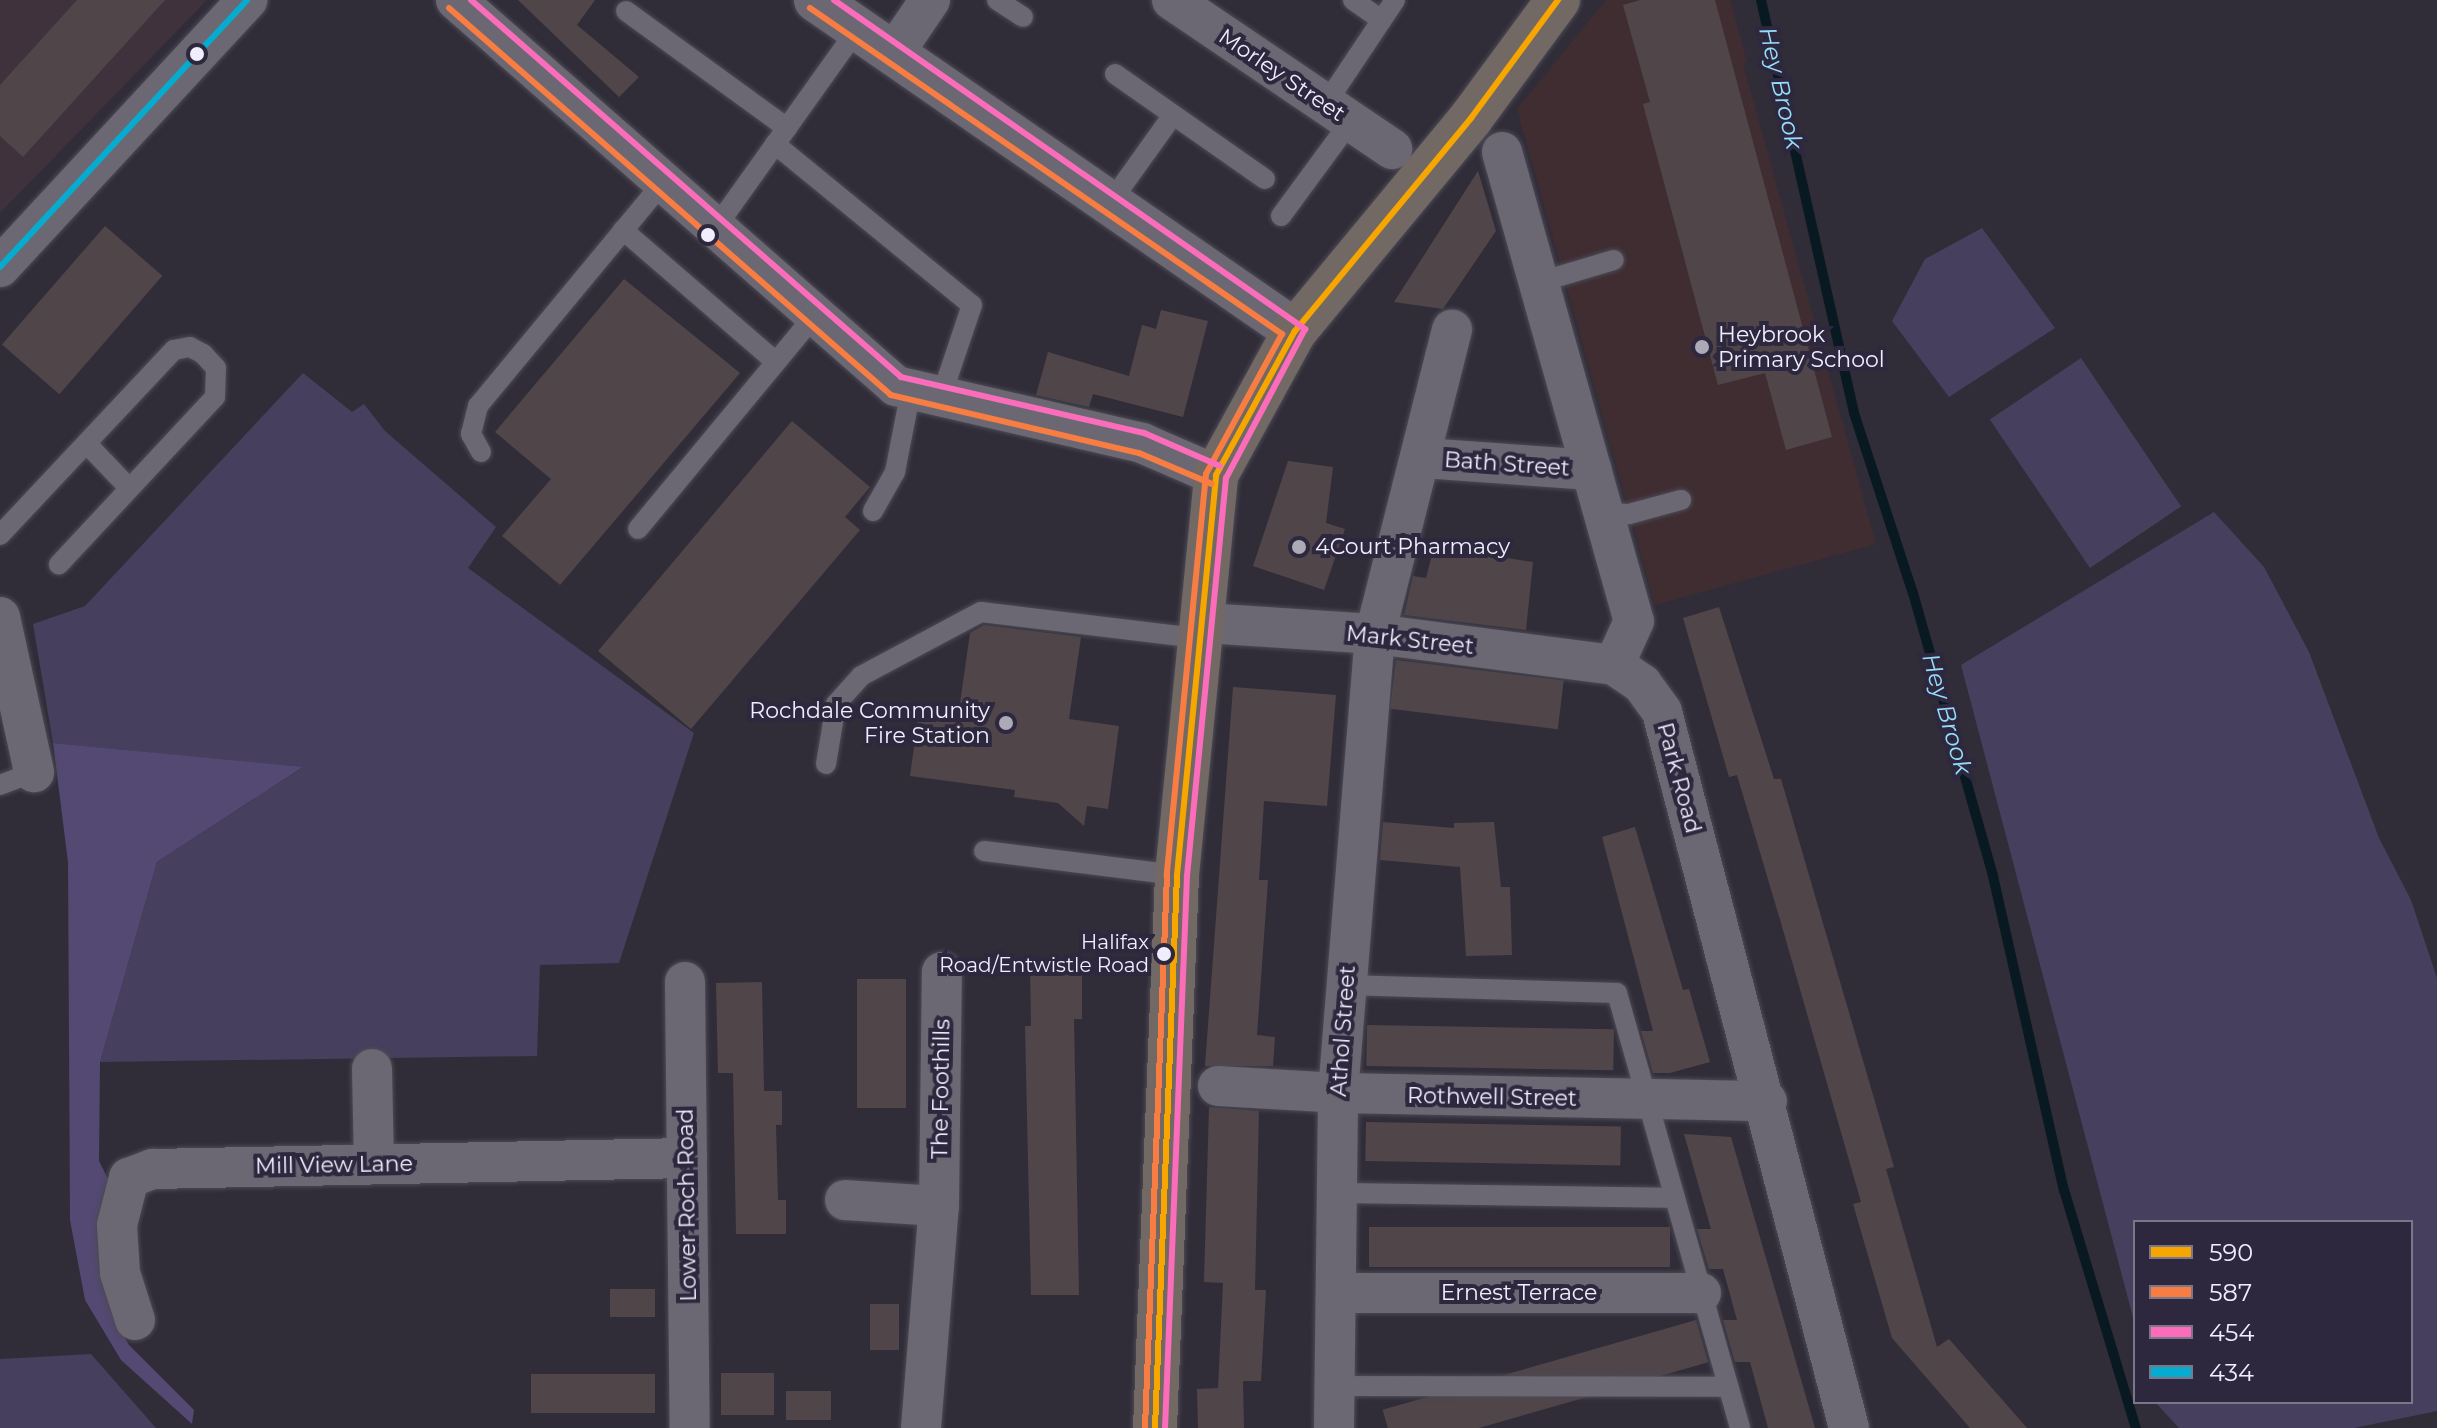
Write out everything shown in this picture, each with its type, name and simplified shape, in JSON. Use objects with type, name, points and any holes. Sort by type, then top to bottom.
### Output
[{"type":"highway","points":[[1155,1428],[1177,875],[1204,631],[1216,475],[1295,331],[1471,118],[1558,0]]},
{"type":"main road","points":[[816,0],[1295,331]]},
{"type":"street","points":[[5,251],[247,0]]},
{"type":"street","points":[[456,0],[661,185],[896,386],[1142,443],[1216,475]]},
{"type":"street","points":[[894,53],[930,0]]},
{"type":"street","name":"Morley Street","points":[[1172,0],[1392,149]]},
{"type":"street","points":[[1502,152],[1634,621],[1614,665]]},
{"type":"street","name":"Athol Street","points":[[1334,1428],[1338,1093],[1375,634],[1423,458],[1452,330]]},
{"type":"street","name":"Bath Street","points":[[1423,458],[1592,470]]},
{"type":"street","points":[[0,617],[17,779]]},
{"type":"street","name":"Mark Street","points":[[1204,631],[1375,634],[1614,665]]},
{"type":"street","name":"Park Road","points":[[1614,665],[1642,684],[1662,712],[1767,1101],[1849,1428]]},
{"type":"street","name":"The Foothills","points":[[921,1428],[939,1206],[942,972]]},
{"type":"street","name":"Lower Roch Road","points":[[685,982],[690,1428]]},
{"type":"street","points":[[372,1069],[374,1164]]},
{"type":"street","name":"Rothwell Street","points":[[1218,1086],[1338,1093],[1767,1101]]},
{"type":"street","name":"Mill View Lane","points":[[135,1320],[120,1273],[117,1225],[129,1178],[153,1169],[687,1158]]},
{"type":"street","points":[[845,1200],[939,1206]]},
{"type":"street","name":"Ernest Terrace","points":[[1336,1293],[1701,1293]]},
{"type":"lane","points":[[997,0],[1023,17]]},
{"type":"lane","points":[[1353,0],[1382,20]]},
{"type":"lane","points":[[1281,216],[1395,0]]},
{"type":"lane","points":[[626,11],[781,136],[972,305],[926,393],[895,472],[873,511]]},
{"type":"lane","points":[[714,230],[858,28]]},
{"type":"lane","points":[[1115,74],[1265,179]]},
{"type":"lane","points":[[1110,203],[1173,115]]},
{"type":"lane","points":[[481,452],[471,434],[478,406],[661,185]]},
{"type":"lane","points":[[623,230],[775,361]]},
{"type":"lane","points":[[1540,282],[1614,260]]},
{"type":"lane","points":[[638,529],[814,316]]},
{"type":"lane","points":[[0,535],[88,445],[174,350],[190,347],[216,368],[215,397],[59,564]]},
{"type":"lane","points":[[88,445],[129,488]]},
{"type":"lane","points":[[1604,512],[1629,514],[1681,500]]},
{"type":"lane","points":[[826,764],[836,704],[861,676],[981,612],[1204,631]]},
{"type":"lane","points":[[984,851],[1177,875]]},
{"type":"lane","points":[[1346,985],[1617,993],[1740,1428]]},
{"type":"lane","points":[[1335,1193],[1675,1198]]},
{"type":"lane","points":[[1334,1386],[1728,1387]]},
{"type":"shaded area","points":[[0,0],[207,0],[0,213]]},
{"type":"shaded area","name":"Heybrook Primary School","points":[[1606,0],[1730,0],[1747,62],[1743,64],[1876,544],[1655,605],[1517,109]]},
{"type":"shaded area","points":[[1982,228],[2055,328],[1949,397],[1892,321],[1925,259]]},
{"type":"shaded area","points":[[2081,358],[2181,506],[2090,568],[1990,420]]},
{"type":"shaded area","points":[[303,373],[352,412],[364,404],[385,431],[496,527],[468,568],[694,733],[619,963],[540,965],[537,1056],[100,1062],[157,862],[302,768],[53,743],[33,624],[85,606]]},
{"type":"shaded area","points":[[2214,512],[2264,567],[2309,652],[2379,838],[2411,900],[2437,978],[2437,1411],[2354,1428],[2179,1428],[2157,1404],[2413,1404],[2413,1220],[2133,1220],[2133,1317],[1961,665]]},
{"type":"shaded area","points":[[53,743],[303,767],[157,862],[100,1062],[99,1161],[109,1181],[106,1250],[113,1318],[129,1345],[194,1410],[192,1424],[121,1360],[85,1300],[70,1220],[68,862]]},
{"type":"shaded area","points":[[91,1354],[156,1428],[0,1428],[0,1359]]},
{"type":"building","points":[[77,0],[165,0],[23,157],[0,136],[0,85]]},
{"type":"building","points":[[518,0],[595,0],[577,25],[639,77],[619,97]]},
{"type":"building","points":[[1640,0],[1715,0],[1832,437],[1786,450],[1765,373],[1718,385],[1643,104],[1650,102],[1623,5]]},
{"type":"building","points":[[1478,171],[1496,231],[1443,309],[1394,302]]},
{"type":"building","points":[[105,226],[162,276],[59,394],[2,344]]},
{"type":"building","points":[[624,279],[740,373],[560,585],[502,536],[551,479],[495,432]]},
{"type":"building","points":[[1161,310],[1208,321],[1183,417],[1093,394],[1089,407],[1036,395],[1048,352],[1129,376],[1142,325],[1156,329]]},
{"type":"building","points":[[792,421],[870,487],[845,517],[860,530],[691,729],[598,651]]},
{"type":"building","name":"4Court Pharmacy","points":[[1288,461],[1333,467],[1326,523],[1345,529],[1324,590],[1253,566]]},
{"type":"building","points":[[1434,547],[1533,562],[1526,630],[1404,615],[1413,576],[1426,578]]},
{"type":"building","points":[[1719,607],[1774,779],[1781,779],[1894,1167],[1886,1169],[1937,1347],[1949,1339],[2027,1428],[1970,1428],[1892,1338],[1853,1204],[1861,1202],[1781,923],[1737,775],[1729,777],[1683,618]]},
{"type":"building","name":"Rochdale Community Fire Station","points":[[984,625],[1081,637],[1069,719],[1119,726],[1108,809],[1087,806],[1084,826],[1058,803],[1014,797],[1015,790],[910,776],[920,704],[959,710],[970,633]]},
{"type":"building","points":[[1396,660],[1564,681],[1558,729],[1390,709]]},
{"type":"building","points":[[1233,687],[1336,695],[1327,806],[1264,801],[1259,880],[1268,880],[1257,1035],[1275,1037],[1273,1066],[1205,1066]]},
{"type":"building","points":[[1383,822],[1454,828],[1454,823],[1494,822],[1501,887],[1510,887],[1512,955],[1466,956],[1460,867],[1380,860]]},
{"type":"building","points":[[1635,827],[1683,990],[1689,989],[1710,1062],[1670,1073],[1653,1073],[1641,1031],[1653,1031],[1602,837]]},
{"type":"building","points":[[1082,964],[1082,1019],[1074,1019],[1079,1295],[1031,1295],[1025,1026],[1031,1026],[1030,965]]},
{"type":"building","points":[[857,979],[906,979],[906,1108],[857,1108]]},
{"type":"building","points":[[762,982],[764,1091],[782,1091],[782,1125],[776,1125],[778,1200],[786,1200],[786,1234],[736,1234],[733,1073],[718,1073],[716,983]]},
{"type":"building","points":[[1367,1025],[1614,1029],[1613,1070],[1366,1066]]},
{"type":"building","points":[[1209,1107],[1259,1111],[1255,1290],[1266,1290],[1261,1381],[1243,1381],[1244,1428],[1198,1428],[1197,1389],[1218,1388],[1223,1283],[1204,1282]]},
{"type":"building","points":[[1366,1122],[1621,1126],[1620,1165],[1365,1161]]},
{"type":"building","points":[[1684,1134],[1731,1137],[1815,1428],[1768,1428],[1750,1362],[1735,1362],[1723,1320],[1737,1320],[1723,1269],[1709,1269],[1697,1229],[1711,1229]]},
{"type":"building","points":[[1369,1227],[1670,1227],[1670,1267],[1369,1267]]},
{"type":"building","points":[[610,1289],[655,1289],[655,1317],[610,1317]]},
{"type":"building","points":[[870,1304],[899,1304],[899,1350],[870,1350]]},
{"type":"building","points":[[1696,1320],[1708,1362],[1479,1428],[1388,1428],[1383,1410]]},
{"type":"building","points":[[721,1373],[774,1373],[774,1415],[721,1415]]},
{"type":"building","points":[[531,1374],[655,1374],[655,1413],[531,1413]]},
{"type":"building","points":[[786,1391],[831,1391],[831,1420],[786,1420]]},
{"type":"waterway","name":"Hey Brook","points":[[1761,0],[1854,413],[1913,593],[1993,876],[2064,1190],[2136,1428]]},
{"type":"transit line","name":"434","points":[[0,267],[247,0]]},
{"type":"transit line","name":"454","points":[[471,0],[901,377],[1144,433],[1220,466]]},
{"type":"transit line","name":"454","points":[[834,0],[1305,329],[1226,478],[1187,876],[1165,1428]]},
{"type":"transit line","name":"590","points":[[1155,1428],[1177,875],[1216,475],[1295,331],[1471,118],[1558,0]]},
{"type":"transit line","name":"587","points":[[449,8],[891,395],[1139,453],[1212,484]]},
{"type":"transit line","name":"587","points":[[810,8],[1282,334],[1206,474],[1167,875],[1145,1428]]},
{"type":"place","name":"Heybrook Primary School","points":[[1702,347]]},
{"type":"place","name":"4Court Pharmacy","points":[[1299,547]]},
{"type":"place","name":"Rochdale Community Fire Station","points":[[1006,723]]},
{"type":"place","name":"Halifax Road/Entwistle Road","points":[[1164,954]]}]
